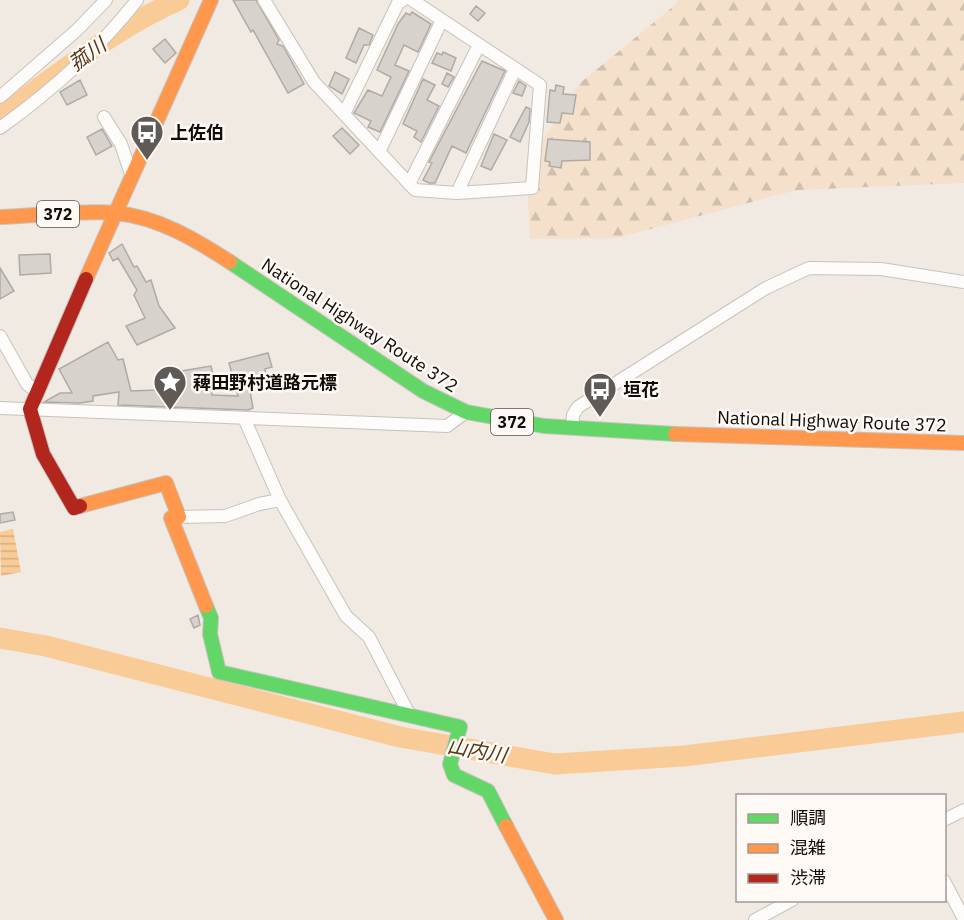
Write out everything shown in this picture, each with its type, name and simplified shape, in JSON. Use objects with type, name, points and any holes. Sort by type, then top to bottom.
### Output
[{"type":"main road","points":[[211,0],[36,391],[30,409],[42,454],[74,507],[166,483],[179,517],[171,518],[212,618],[210,634],[219,672],[460,726],[450,764],[454,775],[488,791],[556,920]]},
{"type":"main road","name":"National Highway Route 372","points":[[0,217],[116,213],[157,224],[196,240],[423,391],[466,412],[505,421],[572,428],[743,438],[964,443]]},
{"type":"street","points":[[0,97],[77,30],[106,0]]},
{"type":"street","points":[[0,128],[62,79],[102,41],[137,0]]},
{"type":"street","points":[[264,0],[314,82],[415,190],[457,193],[532,188],[540,85],[412,0]]},
{"type":"street","points":[[344,114],[398,3],[403,0]]},
{"type":"street","points":[[378,150],[382,146],[442,20]]},
{"type":"street","points":[[409,184],[479,45]]},
{"type":"street","points":[[457,193],[515,69]]},
{"type":"street","points":[[104,117],[121,144],[132,177]]},
{"type":"street","points":[[572,428],[573,415],[578,407],[766,288],[809,268],[881,269],[964,282]]},
{"type":"street","points":[[0,336],[27,384],[36,391]]},
{"type":"street","points":[[0,408],[447,426],[466,412]]},
{"type":"street","points":[[244,418],[280,500],[346,616],[369,637],[410,716]]},
{"type":"street","points":[[179,517],[225,516],[259,504],[280,500]]},
{"type":"street","points":[[946,819],[964,810]]},
{"type":"street","points":[[946,883],[964,919]]},
{"type":"street","points":[[755,920],[788,902]]},
{"type":"green space","points":[[678,0],[964,0],[964,183],[797,190],[617,238],[530,239],[526,165],[579,84],[675,5]]},
{"type":"shaded area","points":[[13,529],[21,572],[1,576],[0,532]]},
{"type":"building","points":[[233,0],[256,0],[279,40],[277,44],[283,46],[304,84],[288,93],[253,30],[251,32]]},
{"type":"building","points":[[476,6],[485,13],[478,21],[470,14]]},
{"type":"building","points":[[412,12],[431,24],[418,52],[404,45],[395,65],[409,71],[380,132],[368,127],[371,121],[354,113],[368,90],[382,96],[391,77],[377,70],[398,24],[406,13],[410,15]]},
{"type":"building","points":[[359,28],[373,35],[369,45],[364,45],[356,63],[346,58]]},
{"type":"building","points":[[165,39],[176,53],[165,63],[153,49]]},
{"type":"building","points":[[443,52],[456,58],[451,71],[432,63],[437,53],[442,55]]},
{"type":"building","points":[[482,61],[505,71],[466,153],[452,146],[435,183],[429,183],[423,180],[432,163],[429,162]]},
{"type":"building","points":[[335,72],[349,79],[342,94],[329,86]]},
{"type":"building","points":[[447,73],[454,77],[448,87],[442,84]]},
{"type":"building","points":[[423,79],[435,85],[427,100],[439,106],[421,142],[414,137],[417,131],[403,124]]},
{"type":"building","points":[[80,80],[87,95],[67,105],[60,92]]},
{"type":"building","points":[[519,81],[526,86],[522,96],[513,93]]},
{"type":"building","points":[[556,85],[564,87],[563,94],[576,95],[573,114],[562,113],[560,123],[547,122],[550,90],[555,91]]},
{"type":"building","points":[[526,107],[530,109],[529,122],[520,142],[510,137]]},
{"type":"building","points":[[342,128],[359,145],[350,154],[333,136]]},
{"type":"building","points":[[102,129],[112,146],[96,155],[87,137]]},
{"type":"building","points":[[494,134],[507,140],[491,170],[481,166]]},
{"type":"building","points":[[548,139],[590,142],[590,160],[562,161],[561,168],[549,166],[550,162],[545,161]]},
{"type":"building","points":[[122,244],[134,267],[137,266],[146,282],[151,280],[159,306],[175,328],[137,345],[126,326],[145,318],[134,295],[137,290],[118,258],[113,261],[109,253]]},
{"type":"building","points":[[50,254],[51,273],[20,275],[19,255]]},
{"type":"building","points":[[0,268],[14,291],[0,299]]},
{"type":"building","points":[[108,342],[118,360],[123,359],[131,391],[156,390],[157,375],[211,366],[214,379],[212,395],[238,396],[229,363],[268,353],[272,367],[265,369],[266,374],[248,379],[253,408],[248,410],[118,405],[119,392],[93,396],[93,401],[80,403],[44,402],[60,393],[72,393],[59,369]]},
{"type":"building","points":[[13,512],[15,520],[0,523],[0,514]]},
{"type":"building","points":[[198,615],[200,625],[194,628],[190,619]]},
{"type":"waterway","name":"菰川","points":[[0,116],[108,39],[179,0]]},
{"type":"waterway","name":"山内川","points":[[0,638],[46,646],[400,737],[555,764],[684,756],[964,722]]},
{"type":"traffic: fast","points":[[230,262],[423,391],[466,412],[544,426],[675,434]]},
{"type":"traffic: fast","points":[[206,606],[211,618],[210,634],[219,672],[460,727],[450,764],[454,775],[488,791],[506,826]]},
{"type":"traffic: slow","points":[[86,279],[211,0]]},
{"type":"traffic: slow","points":[[0,217],[88,212],[132,215],[162,224],[230,262]]},
{"type":"traffic: slow","points":[[675,434],[964,443]]},
{"type":"traffic: slow","points":[[80,506],[166,483],[179,517],[171,518],[206,606]]},
{"type":"traffic: slow","points":[[506,826],[556,920]]},
{"type":"traffic: jam","points":[[80,506],[74,508],[43,454],[30,409],[86,279]]},
{"type":"place","name":"上佐伯","points":[[147,161]]},
{"type":"place","name":"薭田野村道路元標","points":[[170,411]]},
{"type":"place","name":"垣花","points":[[600,418]]}]
